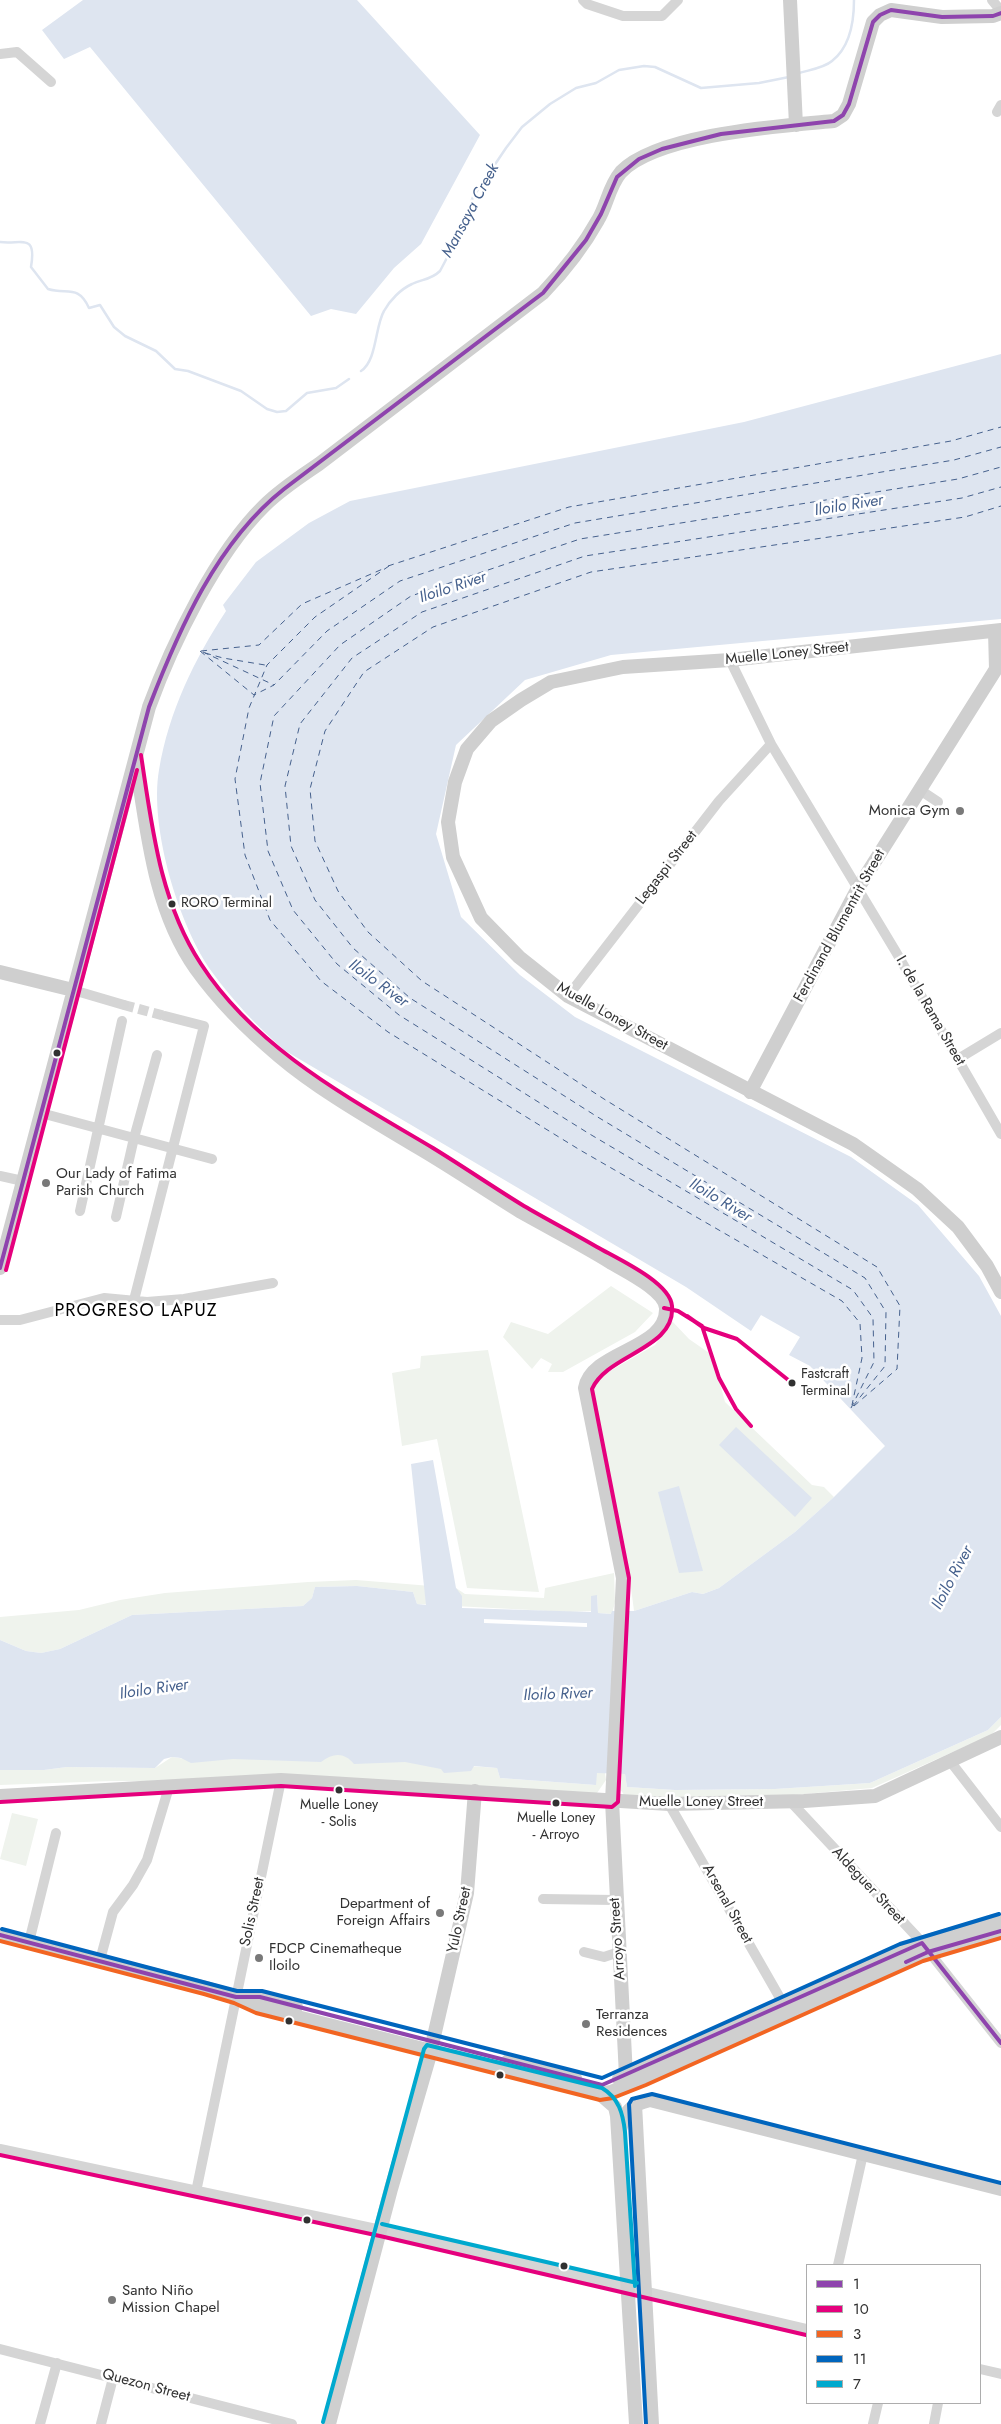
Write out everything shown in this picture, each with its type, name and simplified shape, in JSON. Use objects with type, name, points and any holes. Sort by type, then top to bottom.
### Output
[{"type":"main road","points":[[790,0],[796,88],[796,125]]},
{"type":"main road","points":[[0,1268],[135,756],[161,673],[180,634],[216,571],[246,527],[284,487],[319,464],[543,293],[565,269],[589,234],[599,219],[613,184],[631,163],[683,142],[834,121],[843,115],[849,104],[868,33],[880,15],[891,10],[942,17],[978,17],[1001,12]]},
{"type":"main road","name":"Muelle Loney Street","points":[[998,630],[730,660],[623,668],[551,682],[521,700],[491,722],[467,749],[455,782],[448,822],[453,857],[481,918],[519,957],[568,996],[853,1144],[918,1189],[958,1227],[988,1266],[1001,1292]]},
{"type":"main road","name":"Ferdinand Blumentrit Street","points":[[750,1092],[858,888],[999,671],[998,630]]},
{"type":"main road","name":"Arroyo Street","points":[[135,756],[160,891],[173,930],[195,968],[248,1028],[280,1058],[365,1116],[519,1210],[628,1273],[655,1290],[665,1302],[664,1320],[657,1330],[599,1366],[586,1380],[585,1388],[620,1554],[622,1603],[612,1801],[615,1900],[627,2080]]},
{"type":"main road","points":[[0,972],[73,990]]},
{"type":"main road","name":"Muelle Loney Street","points":[[0,1796],[281,1780],[669,1804],[790,1801],[875,1796],[1001,1738]]},
{"type":"main road","name":"Yulo Street","points":[[329,2424],[431,2047],[467,1893],[475,1791]]},
{"type":"main road","points":[[600,2094],[784,2005],[925,1948],[1001,1920]]},
{"type":"main road","points":[[431,2047],[602,2085],[627,2080],[925,1948],[1001,1930]]},
{"type":"main road","points":[[0,1935],[236,1997],[260,1997],[600,2094],[614,2107],[619,2133],[636,2424]]},
{"type":"main road","points":[[619,2133],[624,2116],[635,2104],[650,2100],[1001,2189]]},
{"type":"main road","points":[[635,2104],[652,2424]]},
{"type":"street","points":[[583,0],[587,4],[623,16],[662,16],[678,0]]},
{"type":"street","points":[[992,0],[1001,12]]},
{"type":"street","points":[[0,54],[17,52],[51,82]]},
{"type":"street","points":[[730,660],[770,744],[858,888]]},
{"type":"street","name":"Legaspi Street","points":[[568,996],[719,801],[770,744]]},
{"type":"street","points":[[920,790],[938,802]]},
{"type":"street","name":"I. de la Rama Street","points":[[858,888],[1001,1134]]},
{"type":"street","points":[[73,990],[124,1005]]},
{"type":"street","points":[[134,1300],[204,1026],[165,1016]]},
{"type":"street","points":[[80,1212],[96,1128],[122,1021]]},
{"type":"street","points":[[958,1059],[1001,1033]]},
{"type":"street","points":[[116,1217],[134,1138],[157,1055]]},
{"type":"street","points":[[41,1113],[212,1159]]},
{"type":"street","points":[[0,1176],[23,1181]]},
{"type":"street","points":[[0,1320],[20,1320],[104,1298],[147,1302],[184,1298],[273,1283]]},
{"type":"street","points":[[950,1762],[1001,1826]]},
{"type":"street","name":"Solis Street","points":[[196,2192],[281,1780]]},
{"type":"street","points":[[100,1960],[113,1912],[133,1885],[147,1860],[169,1787]]},
{"type":"street","name":"Aldeguer Street","points":[[790,1801],[925,1948],[1001,2042]]},
{"type":"street","name":"Arsenal Street","points":[[669,1804],[784,2005]]},
{"type":"street","points":[[29,1942],[56,1833]]},
{"type":"street","points":[[543,1899],[615,1900]]},
{"type":"street","points":[[584,1952],[604,1957],[619,1952]]},
{"type":"street","points":[[0,2149],[381,2230],[806,2329]]},
{"type":"street","points":[[838,2264],[863,2154]]},
{"type":"street","name":"Quezon Street","points":[[0,2348],[292,2424]]},
{"type":"street","points":[[40,2424],[57,2363]]},
{"type":"street","points":[[981,2369],[1001,2374]]},
{"type":"street","points":[[101,2424],[112,2378]]},
{"type":"street","points":[[873,2424],[878,2404]]},
{"type":"street","points":[[934,2424],[938,2404]]},
{"type":"street","points":[[245,2424],[248,2413]]},
{"type":"shaded area","points":[[611,1286],[653,1313],[635,1332],[563,1372],[548,1372],[552,1364],[541,1358],[532,1369],[503,1337],[511,1322],[548,1334]]},
{"type":"shaded area","points":[[672,1321],[689,1339],[712,1355],[725,1402],[812,1485],[824,1487],[834,1497],[795,1532],[719,1588],[703,1594],[692,1592],[634,1611],[629,1572],[592,1386],[603,1375],[655,1345]]},
{"type":"shaded area","points":[[488,1350],[539,1592],[467,1588],[437,1439],[402,1446],[392,1373],[420,1368],[421,1356]]},
{"type":"shaded area","points":[[614,1573],[615,1602],[612,1614],[598,1613],[597,1595],[591,1611],[569,1612],[417,1604],[413,1592],[357,1586],[315,1587],[312,1598],[303,1606],[132,1615],[60,1649],[41,1653],[26,1651],[0,1640],[0,1617],[79,1610],[120,1600],[165,1593],[356,1580],[456,1588],[465,1594],[544,1598],[545,1588]]},
{"type":"shaded area","points":[[1001,1717],[1001,1725],[991,1735],[872,1788],[793,1795],[728,1795],[718,1799],[625,1796],[617,1785],[619,1774],[625,1774],[627,1787],[675,1790],[775,1789],[870,1783],[988,1730]]},
{"type":"shaded area","points":[[340,1754],[347,1757],[497,1768],[500,1778],[596,1785],[596,1773],[605,1773],[606,1780],[597,1793],[171,1781],[0,1785],[0,1770],[44,1770],[67,1767],[155,1768],[172,1757],[186,1759],[195,1755],[301,1761]]},
{"type":"shaded area","points":[[12,1813],[38,1819],[26,1866],[0,1859]]},
{"type":"water","points":[[83,0],[357,0],[480,135],[421,244],[394,268],[356,314],[331,309],[311,316],[90,47],[64,59],[42,30]]},
{"type":"water","name":"Iloilo River","points":[[1001,354],[1001,619],[611,655],[525,680],[456,745],[436,834],[461,917],[520,975],[575,1017],[851,1157],[918,1205],[979,1276],[1001,1316],[1001,1717],[988,1730],[870,1783],[775,1789],[675,1790],[627,1787],[625,1774],[597,1773],[596,1785],[500,1778],[497,1768],[474,1766],[471,1771],[444,1773],[441,1769],[405,1762],[354,1764],[346,1757],[338,1755],[321,1762],[233,1759],[191,1763],[181,1758],[172,1757],[164,1759],[155,1768],[67,1767],[44,1770],[0,1770],[0,1640],[26,1651],[41,1653],[60,1649],[132,1615],[303,1606],[312,1598],[315,1587],[357,1586],[413,1592],[417,1604],[426,1605],[411,1464],[433,1460],[456,1588],[462,1596],[462,1608],[591,1612],[591,1596],[597,1595],[598,1613],[611,1614],[612,1611],[634,1611],[692,1592],[703,1594],[719,1588],[795,1532],[834,1497],[885,1446],[810,1366],[789,1355],[800,1337],[761,1315],[751,1331],[686,1287],[284,1050],[274,1041],[220,983],[188,929],[169,875],[163,847],[158,819],[157,793],[159,770],[163,748],[176,707],[193,667],[226,611],[223,605],[256,562],[309,523],[350,501],[744,422]]},
{"type":"water","points":[[736,1427],[812,1498],[795,1517],[719,1445]]},
{"type":"water","points":[[679,1486],[703,1571],[679,1573],[658,1492]]},
{"type":"pier","points":[[484,1619],[587,1623],[587,1627],[484,1623]]},
{"type":"waterway","name":"Mansaya Creek","points":[[799,73],[825,65],[832,61],[843,49],[850,33],[854,0]]},
{"type":"waterway","name":"Mansaya Creek","points":[[361,371],[370,360],[381,317],[386,307],[396,295],[408,286],[433,276],[440,271],[458,237],[473,197],[522,127],[550,104],[576,88],[596,83],[619,70],[644,66],[655,67],[701,88],[759,83],[789,77]]},
{"type":"waterway","name":"Mansaya Creek","points":[[0,242],[26,242],[29,244],[32,249],[31,267],[48,289],[76,293],[81,296],[89,308],[100,305],[114,327],[125,336],[156,351],[175,369],[188,371],[241,391],[267,409],[277,412],[286,411],[307,393],[336,388],[349,379]]},
{"type":"ferry route","points":[[388,566],[569,507],[951,441],[1001,427]]},
{"type":"ferry route","points":[[200,651],[254,695],[274,685],[327,631],[400,581],[575,523],[954,460],[1001,447]]},
{"type":"ferry route","points":[[851,1408],[874,1362],[873,1318],[853,1290],[588,1133],[399,1015],[337,964],[293,910],[268,851],[260,783],[274,716],[340,645],[411,596],[580,539],[958,479],[1001,467]]},
{"type":"ferry route","points":[[853,1406],[885,1366],[886,1312],[865,1278],[596,1116],[410,998],[353,948],[315,900],[291,846],[285,786],[300,724],[352,658],[422,612],[585,556],[962,498],[1001,487]]},
{"type":"ferry route","points":[[854,1406],[897,1369],[900,1306],[877,1267],[604,1099],[422,981],[368,932],[338,891],[315,841],[310,789],[325,731],[364,672],[433,627],[591,572],[965,517],[1001,506]]},
{"type":"ferry route","points":[[389,566],[315,617],[267,665],[249,708],[235,779],[245,855],[270,920],[321,981],[388,1032],[580,1150],[842,1301],[860,1323],[862,1358],[852,1405]]},
{"type":"ferry route","points":[[201,651],[259,645],[302,604],[385,568]]},
{"type":"ferry route","points":[[203,652],[274,685]]},
{"type":"ferry route","points":[[205,653],[265,665]]},
{"type":"tunnel","points":[[124,1005],[165,1016]]},
{"type":"transit line","name":"1","points":[[0,1268],[149,707],[187,618],[220,561],[239,534],[260,510],[284,489],[543,293],[586,240],[601,214],[617,177],[639,159],[662,149],[721,134],[834,121],[843,115],[849,104],[873,22],[880,15],[891,10],[942,17],[993,16],[1001,13]]},
{"type":"transit line","name":"10","points":[[0,1802],[281,1786],[612,1807],[618,1802],[629,1578],[592,1389],[600,1377],[611,1367],[652,1342],[663,1332],[670,1320],[672,1306],[669,1297],[662,1288],[629,1264],[524,1206],[337,1090],[276,1046],[249,1022],[223,994],[201,964],[187,940],[176,915],[167,890],[154,836],[141,755]]},
{"type":"transit line","name":"10","points":[[6,1270],[137,770]]},
{"type":"transit line","name":"10","points":[[664,1308],[678,1311],[702,1326],[719,1378],[736,1409],[751,1426]]},
{"type":"transit line","name":"10","points":[[687,1316],[704,1328],[737,1339],[792,1383]]},
{"type":"transit line","name":"11","points":[[2,1929],[237,1991],[262,1991],[602,2078],[900,1944],[999,1914]]},
{"type":"transit line","name":"1","points":[[906,1962],[928,1952],[1001,1931]]},
{"type":"transit line","name":"1","points":[[0,1935],[236,1997],[260,1997],[602,2085],[922,1943],[1001,2043]]},
{"type":"transit line","name":"3","points":[[0,1941],[204,1994],[234,2003],[256,2013],[600,2100],[613,2098],[646,2085],[923,1961],[1001,1938]]},
{"type":"transit line","name":"7","points":[[323,2422],[424,2049],[427,2045],[602,2088],[608,2092],[619,2107],[625,2132],[635,2286]]},
{"type":"transit line","name":"11","points":[[646,2424],[629,2104],[632,2099],[652,2094],[1001,2183]]},
{"type":"transit line","name":"10","points":[[0,2155],[380,2236],[806,2335]]},
{"type":"transit line","name":"7","points":[[382,2224],[637,2283]]},
{"type":"place","name":"Monica Gym","points":[[960,811]]},
{"type":"place","name":"RORO Terminal","points":[[172,904]]},
{"type":"place","name":"Our Lady of Fatima Parish Church","points":[[46,1183]]},
{"type":"place","name":"Fastcraft Terminal","points":[[792,1383]]},
{"type":"place","name":"Muelle Loney - Solis","points":[[339,1790]]},
{"type":"place","name":"Muelle Loney - Arroyo","points":[[556,1803]]},
{"type":"place","name":"Department of Foreign Affairs","points":[[440,1913]]},
{"type":"place","name":"FDCP Cinematheque Iloilo","points":[[259,1958]]},
{"type":"place","name":"Terranza Residences","points":[[586,2024]]},
{"type":"place","name":"Santo Niño Mission Chapel","points":[[112,2300]]},
{"type":"district","name":"PROGRESO LAPUZ","points":[[136,1312]]}]
